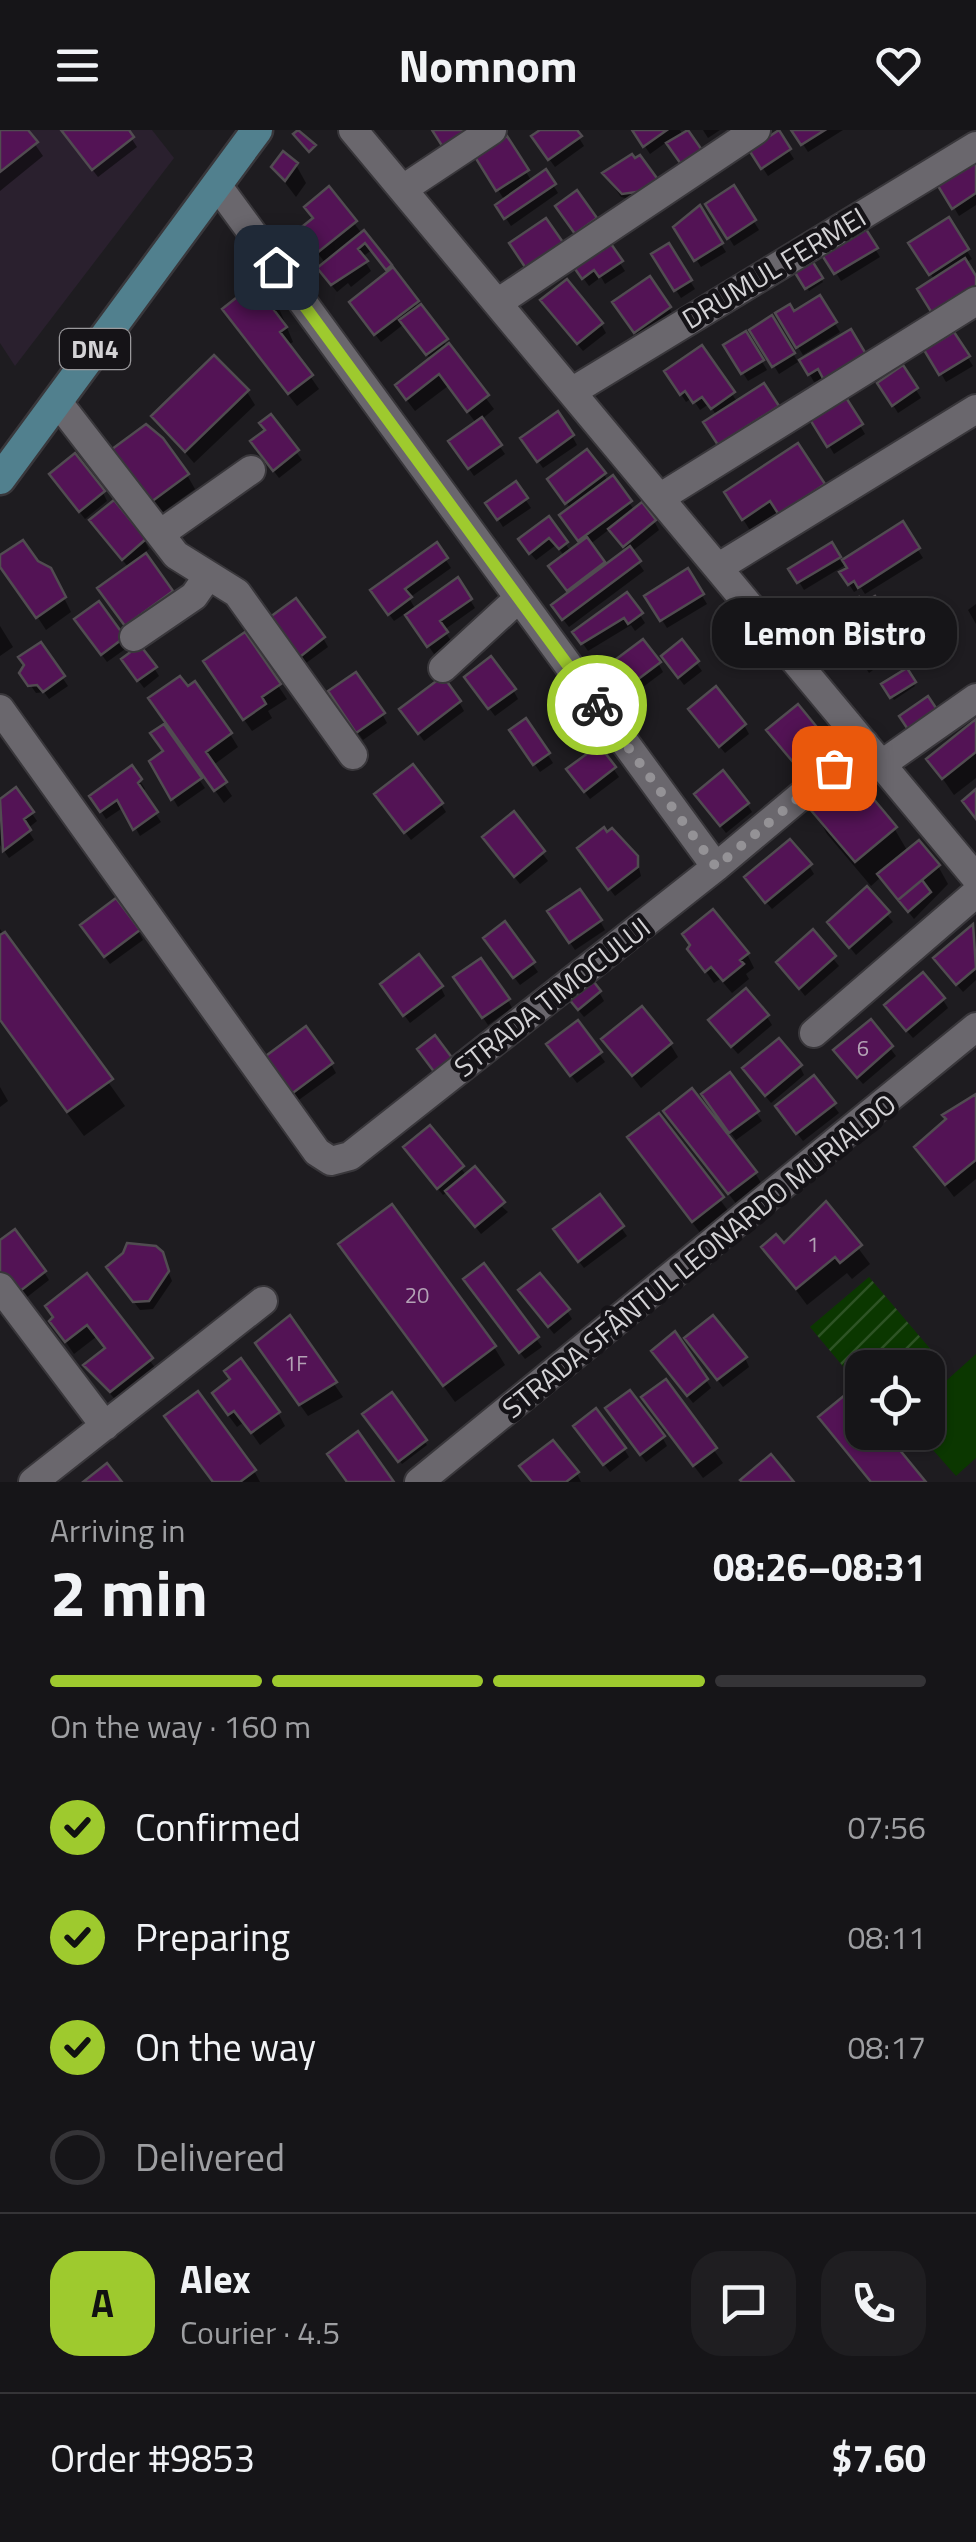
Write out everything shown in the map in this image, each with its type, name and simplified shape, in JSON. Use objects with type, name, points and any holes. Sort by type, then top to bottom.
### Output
[{"type":"main road","name":"DN4","points":[[0,479],[258,130]]},
{"type":"street","points":[[353,130],[873,754],[972,863]]},
{"type":"street","points":[[403,189],[492,130]]},
{"type":"street","points":[[499,302],[756,130]]},
{"type":"street","name":"DRUMUL FERMEI","points":[[573,391],[976,146]]},
{"type":"street","points":[[217,185],[716,867]]},
{"type":"street","points":[[661,497],[976,301]]},
{"type":"street","points":[[57,401],[190,568],[237,594],[352,754]]},
{"type":"street","points":[[719,568],[976,408]]},
{"type":"street","points":[[160,534],[251,470]]},
{"type":"street","points":[[134,638],[194,596],[208,576]]},
{"type":"street","points":[[443,668],[518,598]]},
{"type":"street","points":[[873,754],[976,698]]},
{"type":"street","name":"STRADA TIMOCULUI","points":[[0,709],[317,1152],[324,1159],[340,1160],[716,867],[873,754]]},
{"type":"street","points":[[814,1033],[976,893]]},
{"type":"street","name":"STRADA SFÂNTUL LEONARDO MURIALDO","points":[[419,1482],[976,1027]]},
{"type":"street","points":[[0,1287],[105,1426]]},
{"type":"street","points":[[33,1482],[263,1301]]},
{"type":"shaded area","points":[[0,130],[152,130],[174,158],[15,366],[0,343]]},
{"type":"green space","points":[[869,1277],[931,1350],[845,1350],[845,1369],[810,1327]]},
{"type":"green space","points":[[976,1354],[976,1458],[956,1476],[933,1450],[945,1450],[945,1382]]},
{"type":"building","points":[[0,130],[28,130],[38,142],[0,172]]},
{"type":"building","points":[[61,130],[129,130],[134,137],[92,170]]},
{"type":"building","points":[[298,130],[316,145],[309,152],[293,134]]},
{"type":"building","points":[[432,130],[480,130],[446,152]]},
{"type":"building","points":[[540,130],[577,130],[582,136],[548,160],[531,136]]},
{"type":"building","points":[[632,130],[667,130],[643,147]]},
{"type":"building","points":[[688,130],[704,153],[683,167],[666,143]]},
{"type":"building","points":[[779,130],[791,149],[761,169],[749,150]]},
{"type":"building","points":[[791,130],[825,130],[801,145]]},
{"type":"building","points":[[507,136],[529,170],[496,191],[475,157]]},
{"type":"building","points":[[283,151],[298,163],[285,181],[271,167]]},
{"type":"building","points":[[632,154],[635,158],[640,155],[659,181],[644,191],[622,194],[602,173]]},
{"type":"building","points":[[976,162],[976,193],[952,209],[938,186]]},
{"type":"building","points":[[546,169],[556,184],[504,219],[495,205]]},
{"type":"building","points":[[734,185],[756,220],[727,239],[705,204]]},
{"type":"building","points":[[329,186],[357,221],[317,253],[298,230],[313,218],[304,207]]},
{"type":"building","points":[[577,190],[597,218],[575,234],[555,206]]},
{"type":"building","points":[[700,205],[723,243],[694,261],[673,227]]},
{"type":"building","points":[[949,217],[969,249],[929,275],[908,243]]},
{"type":"building","points":[[546,218],[567,248],[529,273],[509,243]]},
{"type":"building","points":[[864,226],[878,248],[834,274],[820,252]]},
{"type":"building","points":[[364,230],[392,265],[386,270],[365,243],[358,249],[368,261],[331,285],[317,268]]},
{"type":"building","points":[[609,241],[623,261],[599,277],[594,270],[582,279],[573,266]]},
{"type":"building","points":[[669,243],[692,280],[674,291],[651,254]]},
{"type":"building","points":[[965,258],[976,276],[976,291],[935,318],[917,289]]},
{"type":"building","points":[[811,259],[823,278],[805,289],[794,271]]},
{"type":"building","points":[[393,267],[419,301],[374,335],[349,302]]},
{"type":"building","points":[[650,276],[671,307],[634,333],[612,302]]},
{"type":"building","points":[[260,279],[280,305],[274,310],[287,327],[280,332],[313,375],[288,394],[222,309]]},
{"type":"building","points":[[567,279],[603,323],[577,344],[540,300]]},
{"type":"building","points":[[820,295],[837,322],[796,348],[775,313],[790,304],[794,311]]},
{"type":"building","points":[[421,304],[448,339],[426,355],[399,320]]},
{"type":"building","points":[[772,315],[795,353],[772,367],[749,330]]},
{"type":"building","points":[[851,329],[869,359],[826,384],[818,369],[808,375],[799,360]]},
{"type":"building","points":[[746,331],[764,360],[741,374],[723,345]]},
{"type":"building","points":[[954,332],[970,356],[939,375],[924,350]]},
{"type":"building","points":[[449,343],[489,395],[467,412],[439,374],[406,400],[395,385]]},
{"type":"building","points":[[702,345],[735,392],[711,409],[702,397],[693,403],[685,391],[680,395],[664,371]]},
{"type":"building","points":[[214,355],[249,390],[185,452],[151,416]]},
{"type":"building","points":[[903,365],[918,388],[892,406],[877,383]]},
{"type":"building","points":[[764,383],[779,406],[718,445],[703,422]]},
{"type":"building","points":[[845,396],[863,424],[827,447],[809,418]]},
{"type":"building","points":[[558,411],[574,435],[537,462],[520,438]]},
{"type":"building","points":[[271,414],[299,450],[273,471],[250,441],[265,430],[259,423]]},
{"type":"building","points":[[482,417],[502,445],[468,469],[448,441]]},
{"type":"building","points":[[146,424],[163,438],[189,474],[147,505],[108,452]]},
{"type":"building","points":[[798,443],[825,484],[779,515],[770,501],[742,520],[724,492]]},
{"type":"building","points":[[587,449],[606,473],[565,504],[547,479]]},
{"type":"building","points":[[75,453],[105,491],[79,512],[49,474]]},
{"type":"building","points":[[613,475],[632,501],[578,541],[559,515]]},
{"type":"building","points":[[516,481],[528,498],[497,520],[485,503]]},
{"type":"building","points":[[114,500],[146,539],[122,560],[89,520]]},
{"type":"building","points":[[642,502],[656,520],[623,547],[608,529]]},
{"type":"building","points":[[549,516],[568,542],[559,549],[549,538],[529,554],[518,539]]},
{"type":"building","points":[[903,521],[920,548],[858,588],[854,581],[848,585],[839,572],[847,568],[842,560]]},
{"type":"building","points":[[587,537],[605,562],[567,591],[548,566]]},
{"type":"building","points":[[23,540],[38,561],[51,568],[66,597],[36,618],[0,567],[0,555]]},
{"type":"building","points":[[437,542],[448,558],[405,589],[412,597],[388,615],[370,590]]},
{"type":"building","points":[[832,542],[841,557],[797,583],[788,569]]},
{"type":"building","points":[[630,546],[641,561],[562,620],[551,605]]},
{"type":"building","points":[[146,553],[173,591],[125,626],[97,588]]},
{"type":"building","points":[[688,568],[704,594],[660,621],[644,596]]},
{"type":"building","points":[[458,577],[472,599],[440,621],[448,632],[427,647],[405,615]]},
{"type":"building","points":[[627,592],[643,613],[628,624],[624,618],[581,644],[572,632]]},
{"type":"building","points":[[875,596],[888,615],[847,642],[830,616],[859,597],[863,603]]},
{"type":"building","points":[[296,598],[325,637],[296,660],[266,620]]},
{"type":"building","points":[[99,601],[125,637],[101,655],[74,619]]},
{"type":"building","points":[[926,605],[946,634],[915,656],[894,627]]},
{"type":"building","points":[[885,623],[905,652],[891,662],[883,652],[862,666],[849,648]]},
{"type":"building","points":[[245,632],[281,684],[262,697],[266,704],[243,720],[203,661]]},
{"type":"building","points":[[643,639],[661,662],[613,698],[595,675]]},
{"type":"building","points":[[682,639],[699,661],[678,678],[661,656]]},
{"type":"building","points":[[41,642],[65,676],[43,692],[37,685],[28,686],[19,673],[24,665],[18,657]]},
{"type":"building","points":[[140,645],[157,667],[137,681],[121,659]]},
{"type":"building","points":[[491,656],[516,689],[488,709],[464,677]]},
{"type":"building","points":[[907,668],[916,682],[890,698],[881,684]]},
{"type":"building","points":[[356,672],[385,713],[356,733],[328,691]]},
{"type":"building","points":[[180,676],[188,686],[195,681],[232,733],[206,752],[227,782],[214,791],[148,698]]},
{"type":"building","points":[[443,676],[461,701],[418,734],[399,709]]},
{"type":"building","points":[[716,686],[746,724],[719,747],[688,709]]},
{"type":"building","points":[[928,696],[940,714],[911,734],[899,716]]},
{"type":"building","points":[[798,704],[825,737],[793,762],[766,730]]},
{"type":"building","points":[[526,718],[550,753],[533,765],[509,730]]},
{"type":"building","points":[[976,719],[976,752],[942,779],[926,759]]},
{"type":"building","points":[[164,724],[202,778],[171,800],[149,761],[163,751],[150,733]]},
{"type":"building","points":[[599,745],[616,767],[584,792],[566,769]]},
{"type":"building","points":[[413,764],[443,803],[404,833],[374,794]]},
{"type":"building","points":[[132,765],[142,779],[138,783],[158,812],[133,830],[117,800],[100,812],[89,796]]},
{"type":"building","points":[[723,770],[749,803],[720,826],[694,794]]},
{"type":"building","points":[[851,772],[897,827],[855,862],[809,808]]},
{"type":"building","points":[[16,787],[34,812],[24,819],[31,830],[3,851],[0,799]]},
{"type":"building","points":[[976,789],[976,819],[962,801]]},
{"type":"building","points":[[514,811],[545,851],[514,877],[482,837]]},
{"type":"building","points":[[604,827],[607,832],[612,828],[638,856],[638,867],[608,890],[577,848]]},
{"type":"building","points":[[790,839],[812,864],[765,903],[744,877]]},
{"type":"building","points":[[919,840],[940,865],[898,900],[877,874]]},
{"type":"building","points":[[922,880],[931,892],[908,912],[898,900]]},
{"type":"building","points":[[867,886],[890,912],[849,948],[827,922]]},
{"type":"building","points":[[580,889],[602,920],[569,943],[547,911]]},
{"type":"building","points":[[116,898],[140,930],[104,957],[80,925]]},
{"type":"building","points":[[713,909],[749,953],[740,960],[744,964],[723,981],[711,967],[705,972],[687,949],[690,945],[682,934]]},
{"type":"building","points":[[505,921],[535,962],[513,978],[483,938]]},
{"type":"building","points":[[973,924],[976,968],[956,985],[933,958]]},
{"type":"building","points":[[813,929],[836,956],[799,989],[776,962]]},
{"type":"building","points":[[5,932],[113,1079],[67,1112],[0,1020],[0,935]]},
{"type":"building","points":[[419,954],[443,986],[403,1016],[380,984]]},
{"type":"building","points":[[481,958],[510,999],[482,1018],[453,977]]},
{"type":"building","points":[[923,972],[945,998],[906,1031],[884,1005]]},
{"type":"building","points":[[587,973],[601,991],[578,1010],[563,992]]},
{"type":"building","points":[[746,988],[769,1015],[731,1047],[708,1020]]},
{"type":"building","points":[[642,1006],[672,1043],[632,1076],[601,1039]]},
{"type":"building","points":[[871,1019],[893,1046],[857,1078],[833,1050]]},
{"type":"building","points":[[578,1020],[602,1052],[570,1076],[546,1044]]},
{"type":"building","points":[[306,1026],[333,1063],[290,1095],[263,1058]]},
{"type":"building","points":[[435,1035],[453,1059],[435,1073],[417,1049]]},
{"type":"building","points":[[779,1038],[802,1065],[765,1096],[742,1068]]},
{"type":"building","points":[[730,1072],[759,1111],[729,1133],[701,1094]]},
{"type":"building","points":[[814,1075],[836,1103],[796,1134],[775,1106]]},
{"type":"building","points":[[692,1088],[757,1172],[728,1194],[663,1111]]},
{"type":"building","points":[[976,1094],[976,1160],[945,1185],[914,1147],[946,1119],[942,1115]]},
{"type":"building","points":[[659,1113],[724,1197],[692,1222],[627,1137]]},
{"type":"building","points":[[430,1125],[464,1166],[437,1189],[403,1147]]},
{"type":"building","points":[[475,1166],[505,1202],[475,1227],[445,1191]]},
{"type":"building","points":[[600,1194],[624,1226],[578,1262],[553,1229]]},
{"type":"building","points":[[826,1201],[862,1245],[840,1263],[835,1257],[796,1289],[761,1247],[776,1234],[784,1243]]},
{"type":"building","points":[[392,1204],[496,1346],[443,1386],[338,1244]]},
{"type":"building","points":[[15,1229],[46,1271],[15,1295],[0,1274],[0,1240]]},
{"type":"building","points":[[127,1243],[156,1246],[163,1252],[169,1271],[149,1301],[133,1302],[106,1267],[123,1253]]},
{"type":"building","points":[[484,1263],[539,1337],[519,1353],[463,1279]]},
{"type":"building","points":[[87,1273],[153,1358],[110,1392],[83,1365],[105,1348],[87,1325],[65,1342],[49,1321],[53,1317],[45,1306]]},
{"type":"building","points":[[540,1273],[570,1309],[548,1327],[518,1290]]},
{"type":"building","points":[[290,1315],[337,1382],[299,1405],[255,1343]]},
{"type":"building","points":[[713,1315],[747,1357],[717,1380],[684,1338]]},
{"type":"building","points":[[675,1331],[708,1379],[687,1396],[651,1351]]},
{"type":"building","points":[[241,1358],[280,1412],[251,1433],[234,1411],[228,1415],[212,1393],[230,1379],[224,1371]]},
{"type":"building","points":[[666,1379],[717,1448],[693,1466],[641,1397]]},
{"type":"building","points":[[630,1390],[665,1436],[640,1455],[605,1408]]},
{"type":"building","points":[[198,1391],[256,1470],[240,1482],[213,1482],[164,1416]]},
{"type":"building","points":[[392,1392],[427,1440],[398,1462],[362,1414]]},
{"type":"building","points":[[845,1395],[845,1450],[900,1450],[926,1482],[871,1482],[818,1417]]},
{"type":"building","points":[[596,1408],[626,1448],[603,1465],[573,1426]]},
{"type":"building","points":[[358,1431],[394,1482],[347,1482],[327,1454]]},
{"type":"building","points":[[553,1440],[579,1472],[566,1482],[532,1482],[519,1466]]},
{"type":"building","points":[[771,1454],[794,1482],[740,1480]]},
{"type":"building","points":[[107,1463],[122,1482],[83,1482]]},
{"type":"way so far","points":[[597,705],[716,867],[834,768]]},
{"type":"place","name":"Lemon Bistro","points":[[834,768]]},
{"type":"route","points":[[276,267],[597,705]]}]
